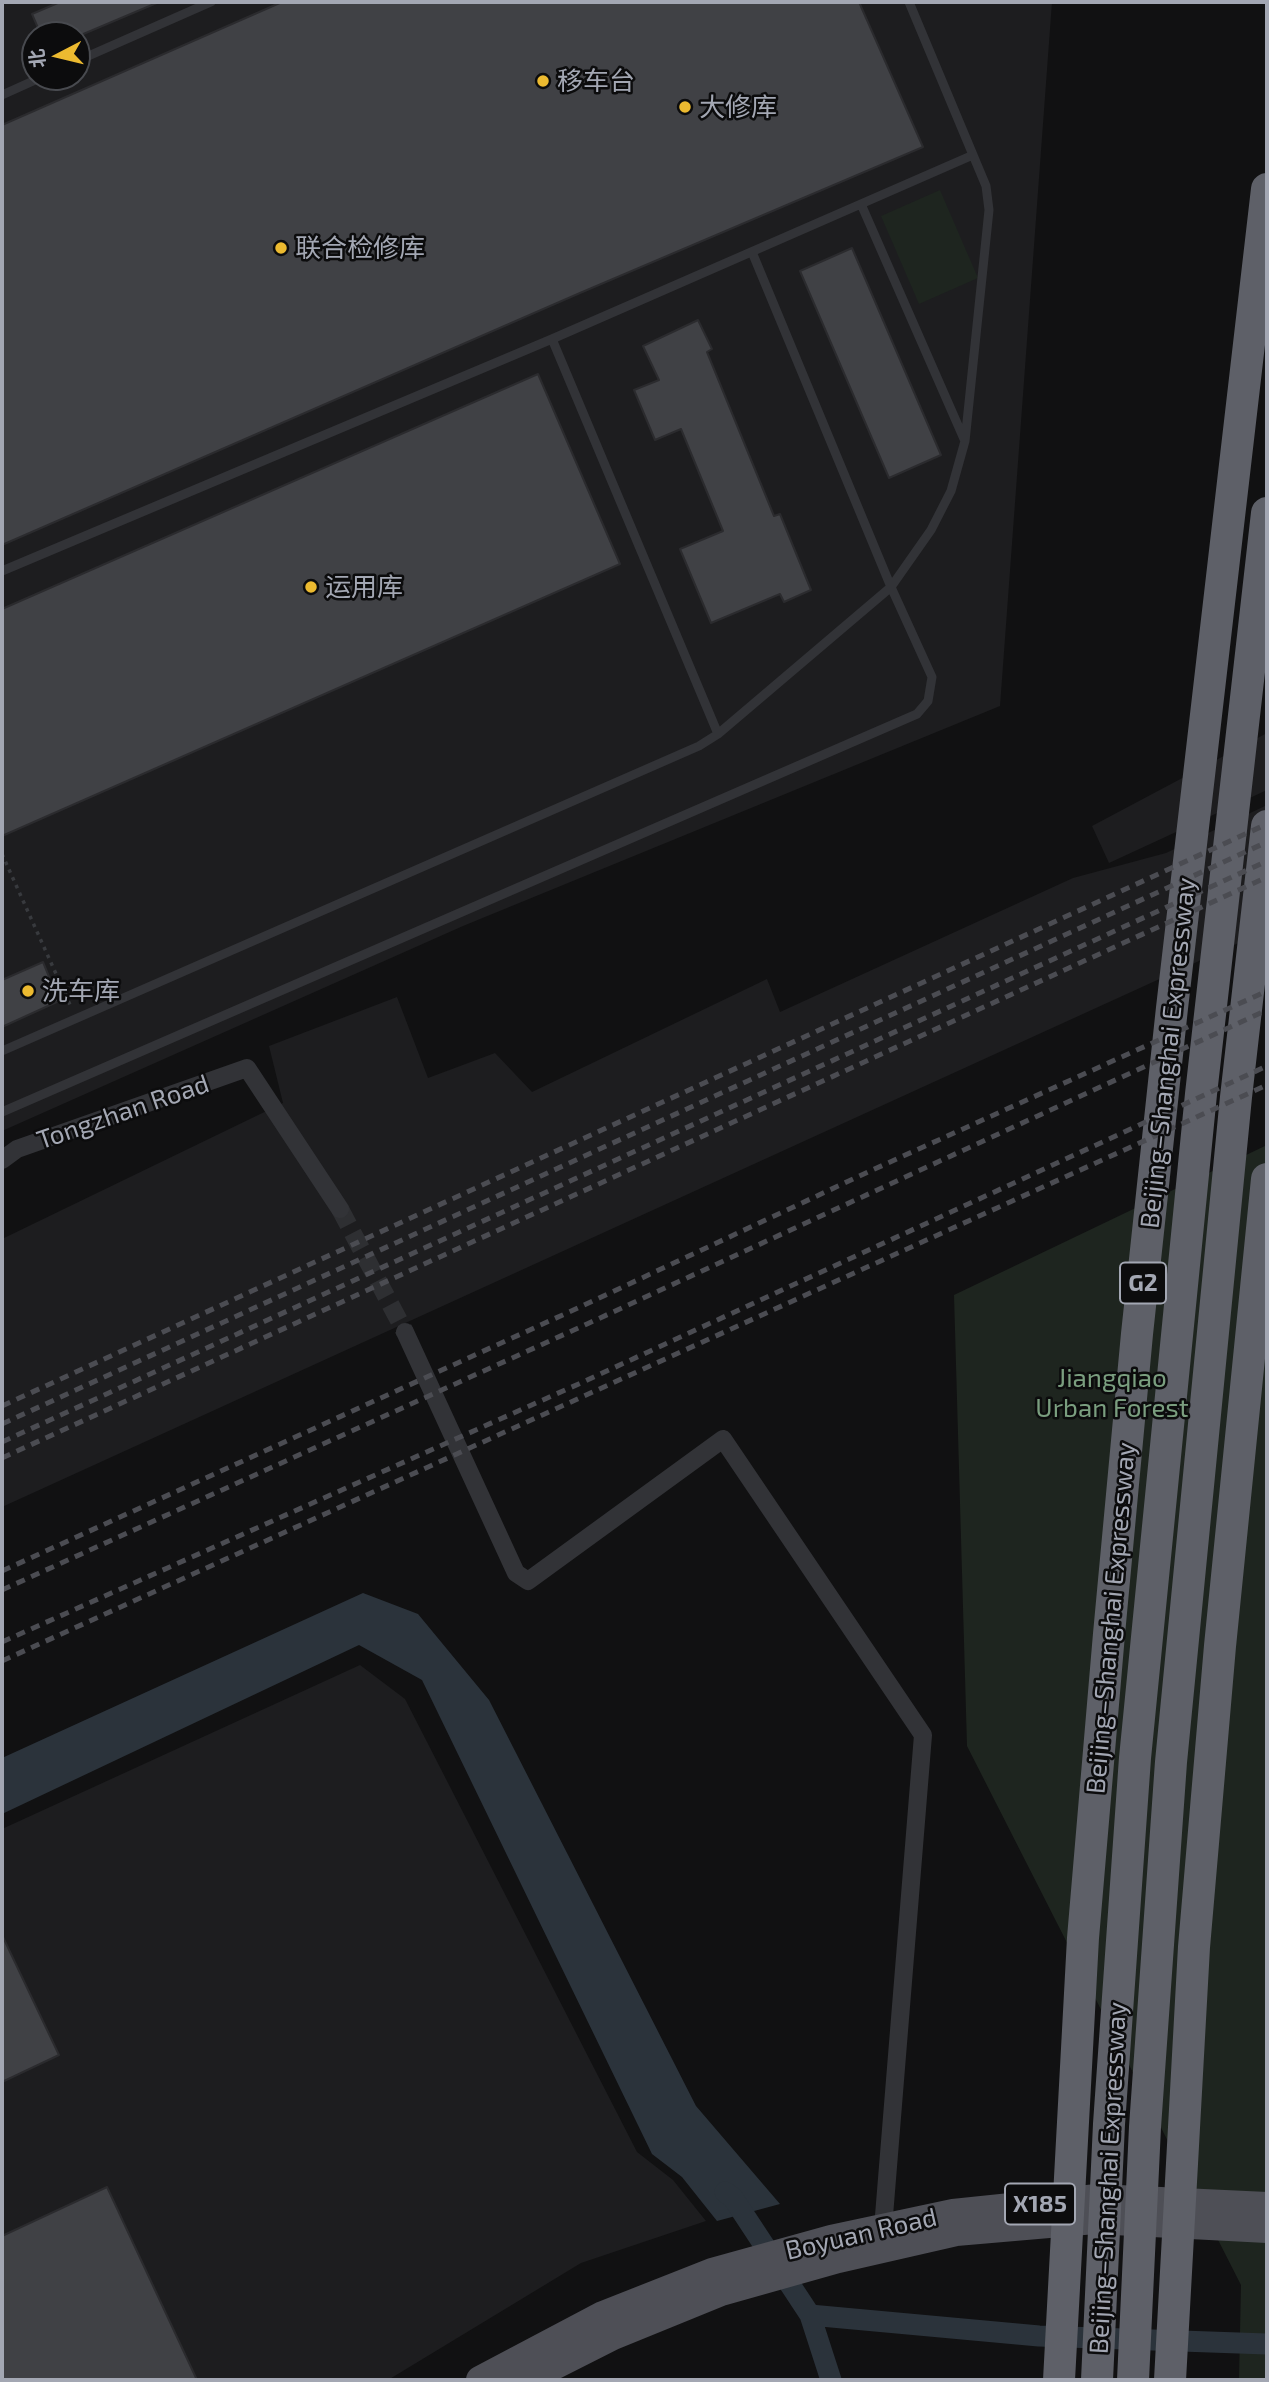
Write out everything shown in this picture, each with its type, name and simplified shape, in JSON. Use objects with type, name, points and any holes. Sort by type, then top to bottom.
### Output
[{"type":"highway","name":"Beijing–Shanghai Expressway","points":[[1059,2380],[1083,1938],[1110,1620],[1171,1021],[1267,189]]},
{"type":"highway","name":"Beijing–Shanghai Expressway","points":[[1097,2380],[1109,2124],[1138,1731],[1201,1094],[1267,513]]},
{"type":"highway","name":"Beijing–Shanghai Expressway","points":[[1133,2380],[1145,2127],[1171,1762],[1236,1097],[1267,826]]},
{"type":"highway","points":[[1170,2380],[1195,1933],[1220,1646],[1267,1180]]},
{"type":"main road","name":"Boyuan Road","points":[[480,2380],[603,2315],[823,2252],[883,2228],[953,2213],[1097,2198],[1267,2206]]},
{"type":"main road","name":"Boyuan Road","points":[[823,2252],[956,2232],[1095,2220],[1267,2229]]},
{"type":"main road","name":"Boyuan Road","points":[[526,2380],[613,2336],[721,2292],[734,2277]]},
{"type":"street","name":"Tongzhan Road","points":[[2,1160],[17,1149],[247,1068],[340,1209]]},
{"type":"street","points":[[405,1332],[516,1573],[528,1581],[723,1439],[923,1735],[883,2228]]},
{"type":"lane","points":[[91,55],[211,2]]},
{"type":"lane","points":[[2,1051],[699,746],[718,734],[891,587],[936,520],[951,491],[965,441],[989,210],[986,186],[909,2]]},
{"type":"lane","points":[[2,95],[21,86]]},
{"type":"lane","points":[[2,571],[552,340],[973,155]]},
{"type":"lane","points":[[861,204],[965,441]]},
{"type":"lane","points":[[2,1112],[917,713],[928,701],[932,677],[891,587],[752,252]]},
{"type":"lane","points":[[552,340],[718,734]]},
{"type":"path","points":[[2,854],[77,1018]]},
{"type":"shaded area","points":[[2,2],[1052,2],[1000,706],[463,926],[2,1131]]},
{"type":"shaded area","points":[[1267,733],[1267,790],[1109,863],[1092,826]]},
{"type":"shaded area","points":[[1267,805],[1267,930],[2,1507],[2,1239],[283,1103],[269,1046],[397,997],[428,1078],[495,1053],[532,1092],[767,979],[780,1012],[1073,878],[1166,853]]},
{"type":"shaded area","points":[[363,1593],[418,1614],[489,1700],[696,2106],[780,2204],[717,2221],[682,2177],[652,2154],[422,1680],[359,1645],[2,1814],[2,1758]]},
{"type":"shaded area","points":[[360,1665],[405,1699],[637,2152],[673,2180],[706,2221],[581,2263],[388,2380],[2,2380],[2,1829]]},
{"type":"green space","points":[[940,190],[978,278],[919,304],[881,216]]},
{"type":"green space","name":"Jiangqiao Urban Forest","points":[[1267,1145],[1267,2380],[1239,2380],[1241,2285],[967,1746],[954,1295]]},
{"type":"building","points":[[60,2],[159,2],[91,31],[91,21],[35,21],[32,14]]},
{"type":"building","name":"联合检修库","points":[[282,2],[859,2],[923,147],[2,545],[2,125],[79,91],[91,91],[91,86]]},
{"type":"building","points":[[852,248],[941,455],[889,478],[800,271]]},
{"type":"building","points":[[698,320],[712,349],[707,352],[774,516],[780,514],[811,590],[784,602],[780,594],[711,623],[680,549],[723,531],[681,429],[655,440],[634,390],[659,380],[643,346]]},
{"type":"building","name":"运用库","points":[[538,374],[620,564],[2,836],[2,609]]},
{"type":"building","name":"洗车库","points":[[43,962],[59,1001],[2,1027],[2,980]]},
{"type":"building","points":[[2,1935],[59,2055],[2,2082]]},
{"type":"building","points":[[107,2187],[197,2380],[2,2380],[2,2236]]},
{"type":"waterway","points":[[725,2192],[733,2198],[810,2315],[831,2380]]},
{"type":"waterway","points":[[810,2315],[1039,2336],[1267,2344]]},
{"type":"tunnel","points":[[340,1209],[405,1332]]},
{"type":"railway","points":[[2,1406],[1267,824]]},
{"type":"railway","points":[[2,1424],[1267,842]]},
{"type":"railway","points":[[2,1442],[1267,861]]},
{"type":"railway","points":[[2,1458],[1267,877]]},
{"type":"railway","points":[[2,1571],[1267,991]]},
{"type":"railway","points":[[2,1590],[1267,1010]]},
{"type":"railway","points":[[2,1642],[583,1382],[1267,1066]]},
{"type":"railway","points":[[2,1661],[1267,1085]]},
{"type":"place","name":"移车台","points":[[543,81]]},
{"type":"place","name":"大修库","points":[[685,107]]},
{"type":"place","name":"联合检修库","points":[[281,248]]},
{"type":"place","name":"运用库","points":[[311,587]]},
{"type":"place","name":"洗车库","points":[[28,991]]}]
